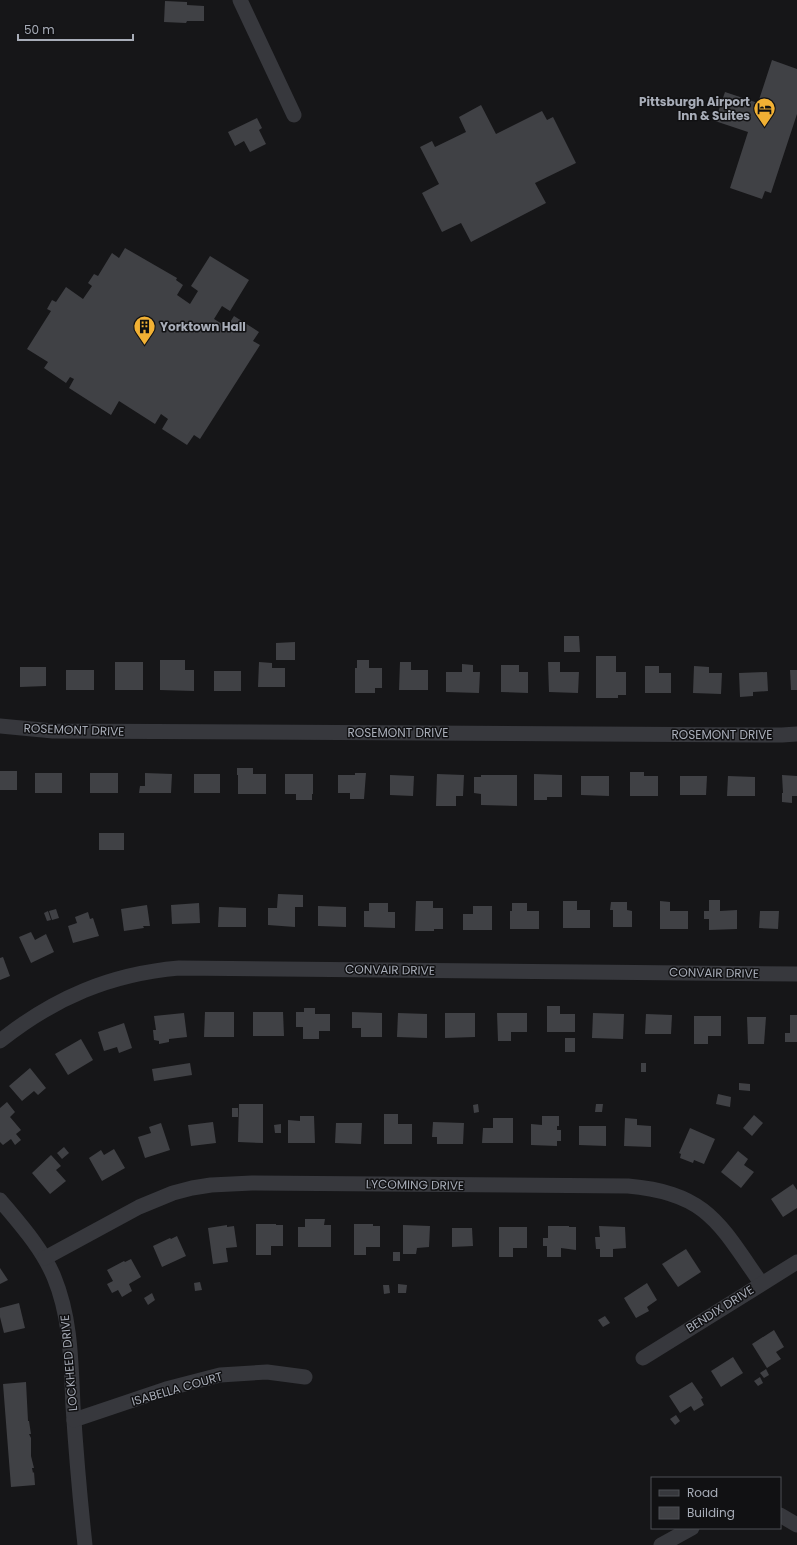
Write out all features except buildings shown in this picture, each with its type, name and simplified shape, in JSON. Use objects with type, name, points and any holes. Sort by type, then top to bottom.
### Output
[{"type":"street","points":[[240,0],[294,115]]},
{"type":"street","name":"ROSEMONT DRIVE","points":[[0,726],[60,731],[797,734]]},
{"type":"street","name":"CONVAIR DRIVE","points":[[0,1041],[40,1012],[78,992],[124,977],[179,968],[797,974]]},
{"type":"street","name":"LYCOMING DRIVE","points":[[45,1258],[156,1199],[192,1188],[211,1185],[252,1183],[628,1186],[663,1191],[681,1197],[698,1206],[711,1216],[724,1230],[761,1284]]},
{"type":"street","name":"LOCKHEED DRIVE","points":[[0,1200],[45,1258],[60,1293],[67,1322],[85,1545]]},
{"type":"street","name":"BENDIX DRIVE","points":[[642,1358],[797,1262]]},
{"type":"street","name":"ISABELLA COURT","points":[[74,1420],[166,1389],[220,1375],[267,1372],[305,1377]]},
{"type":"street","points":[[781,1516],[796,1523]]},
{"type":"street","points":[[661,1545],[690,1529]]},
{"type":"place","name":"Pittsburgh Airport Inn & Suites","points":[[765,128]]},
{"type":"place","name":"Yorktown Hall","points":[[144,346]]}]
